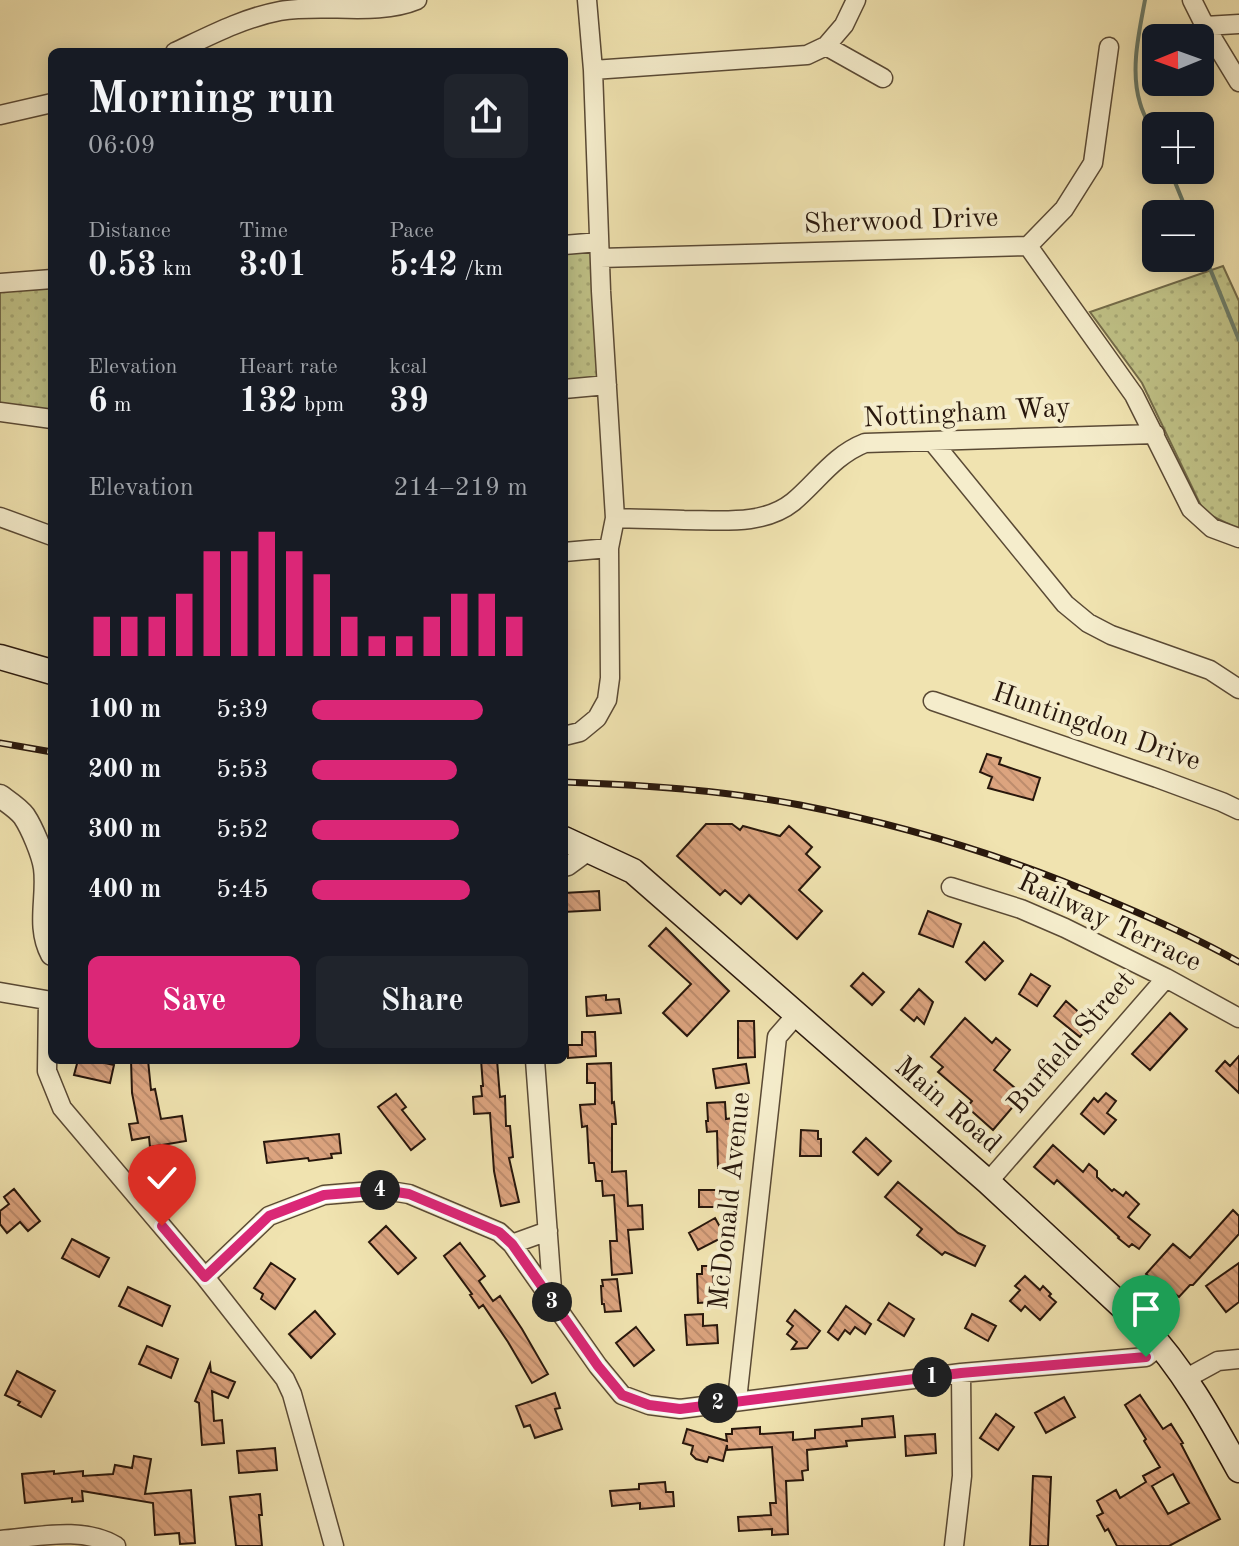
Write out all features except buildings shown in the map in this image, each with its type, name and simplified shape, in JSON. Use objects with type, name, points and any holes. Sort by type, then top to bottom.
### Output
[{"type":"main road","points":[[0,657],[48,671]]},
{"type":"main road","name":"Main Road","points":[[568,841],[633,871],[988,1182],[1142,1325],[1161,1345],[1185,1379],[1239,1470]]},
{"type":"street","points":[[183,48],[224,28],[306,5],[396,7],[417,0]]},
{"type":"street","points":[[568,735],[580,732],[597,718],[607,700],[610,678],[609,548],[615,518],[587,0]]},
{"type":"street","points":[[593,70],[807,55],[826,46],[844,25],[856,0]]},
{"type":"street","points":[[1192,0],[1204,24]]},
{"type":"street","points":[[1214,25],[1239,24]]},
{"type":"street","points":[[1214,41],[1239,82]]},
{"type":"street","points":[[826,46],[883,78]]},
{"type":"street","points":[[1028,246],[1064,209],[1093,163],[1109,47]]},
{"type":"street","points":[[0,115],[48,104]]},
{"type":"street","name":"Sherwood Drive","points":[[568,246],[600,250],[1028,246],[1134,395],[1191,509],[1212,528],[1239,538]]},
{"type":"street","points":[[0,283],[48,279]]},
{"type":"street","points":[[568,389],[607,385]]},
{"type":"street","points":[[0,412],[48,418]]},
{"type":"street","name":"Nottingham Way","points":[[615,518],[734,520],[760,517],[792,502],[840,456],[865,443],[1155,434]]},
{"type":"street","points":[[932,441],[1065,604],[1088,623],[1111,635],[1210,670],[1239,689]]},
{"type":"street","points":[[0,517],[48,535]]},
{"type":"street","points":[[568,552],[609,548]]},
{"type":"street","name":"Huntingdon Drive","points":[[933,701],[1157,778],[1239,810]]},
{"type":"street","points":[[0,796],[23,814],[39,848],[45,867],[43,928],[48,945]]},
{"type":"street","points":[[568,866],[590,850]]},
{"type":"street","name":"Railway Terrace","points":[[951,887],[1036,915],[1065,928],[1239,1018]]},
{"type":"street","name":"Burfield Street","points":[[988,1182],[1166,978]]},
{"type":"street","points":[[0,992],[48,1001]]},
{"type":"street","name":"McDonald Avenue","points":[[737,1400],[777,1037],[797,1014]]},
{"type":"street","points":[[48,1048],[47,1071],[62,1108],[205,1277],[285,1379],[292,1394],[334,1546]]},
{"type":"street","points":[[535,1064],[553,1303]]},
{"type":"street","points":[[205,1277],[269,1216],[324,1195],[384,1190],[409,1194],[499,1232],[512,1244],[622,1395],[649,1405],[680,1409],[961,1373],[1146,1357],[1161,1345]]},
{"type":"street","points":[[512,1244],[548,1231]]},
{"type":"street","points":[[1185,1379],[1218,1361],[1239,1359]]},
{"type":"street","points":[[954,1546],[962,1476],[961,1373]]},
{"type":"street","points":[[0,1540],[78,1534],[116,1546]]},
{"type":"green space","points":[[599,242],[607,385],[568,389],[568,245]]},
{"type":"green space","points":[[1223,266],[1239,301],[1239,529],[1204,512],[1142,383],[1090,312],[1206,272],[1214,272],[1214,269]]},
{"type":"green space","points":[[48,279],[48,418],[0,412],[0,283]]},
{"type":"waterway","points":[[1143,112],[1137,90],[1136,52],[1145,0]]},
{"type":"waterway","points":[[1176,184],[1182,200]]},
{"type":"waterway","points":[[1211,272],[1239,340]]},
{"type":"railway","points":[[0,743],[48,751]]},
{"type":"railway","points":[[568,782],[741,796],[840,813],[920,833],[1075,886],[1177,930],[1239,962]]},
{"type":"route","points":[[162,1226],[205,1277],[269,1216],[324,1195],[384,1190],[409,1194],[499,1232],[512,1244],[622,1395],[649,1405],[680,1409],[961,1373],[1146,1357]]}]
